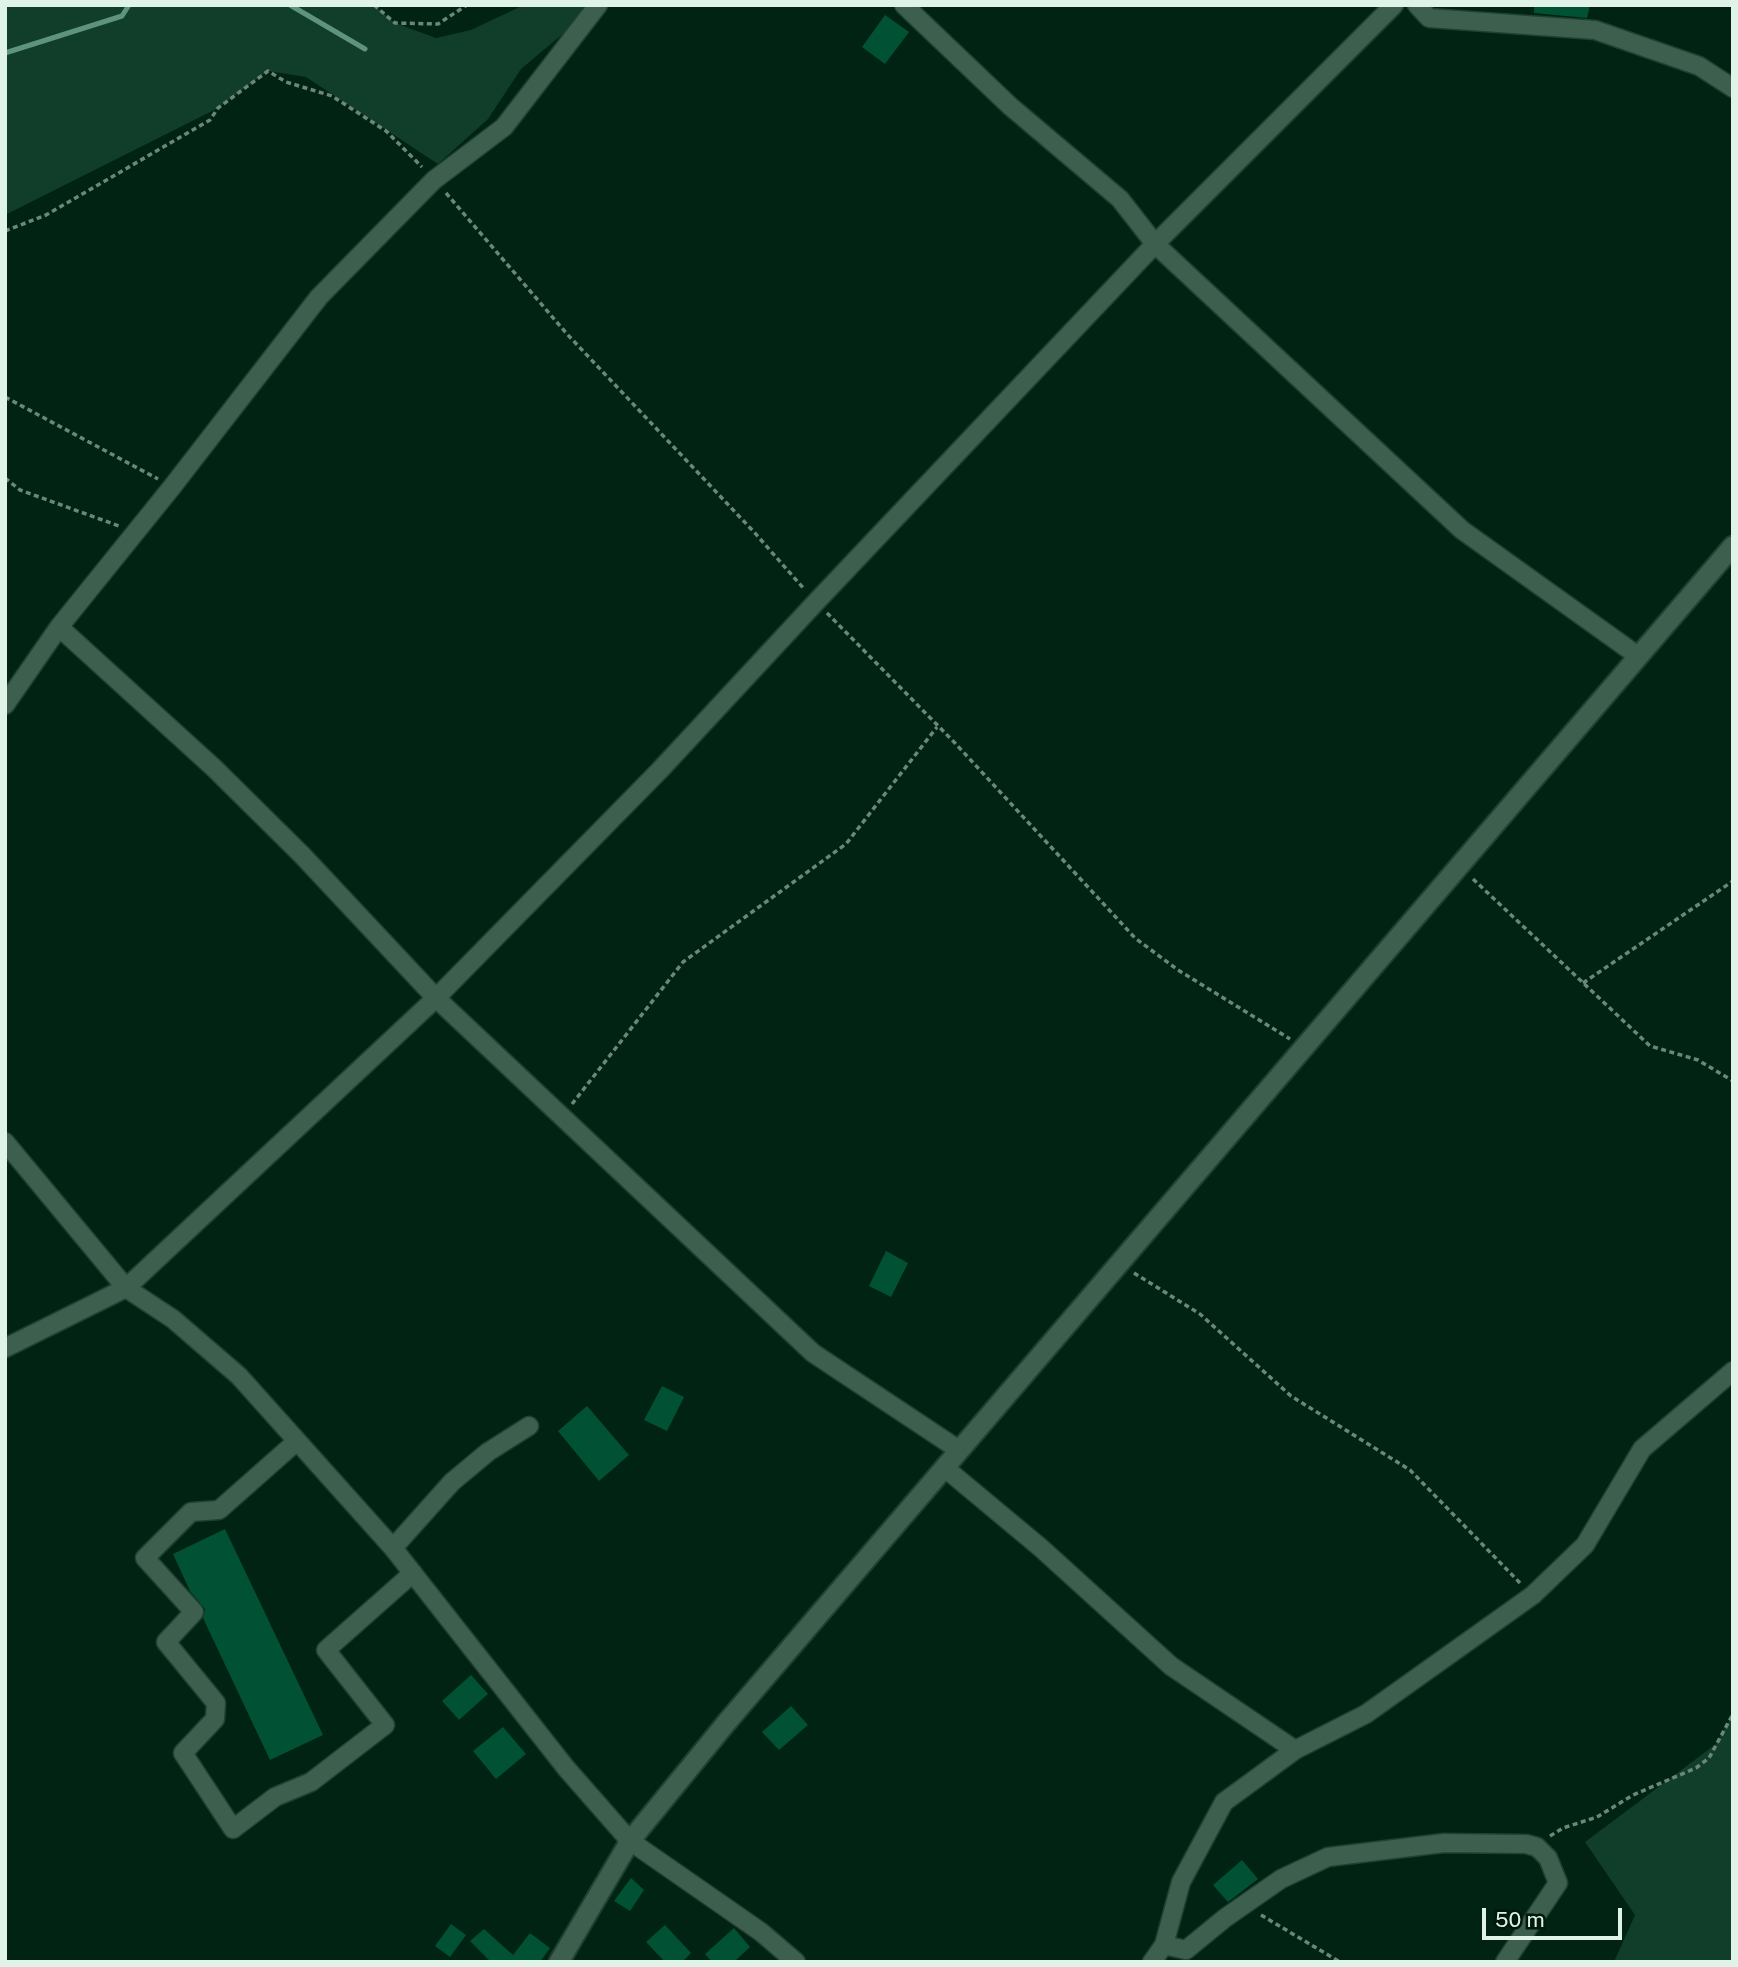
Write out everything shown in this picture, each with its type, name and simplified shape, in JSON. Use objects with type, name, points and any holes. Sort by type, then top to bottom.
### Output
[{"type":"street","points":[[5,705],[59,627],[319,297],[434,180],[505,127],[598,5]]},
{"type":"street","points":[[904,5],[1010,106],[1120,199],[1155,244],[1462,530],[1638,656]]},
{"type":"street","points":[[5,1349],[126,1288],[436,998],[660,770],[1155,244],[1395,5]]},
{"type":"street","points":[[1417,5],[1429,18],[1595,30],[1699,66],[1733,88]]},
{"type":"street","points":[[559,1962],[630,1841],[726,1722],[1733,546]]},
{"type":"street","points":[[59,627],[214,768],[302,855],[436,998],[813,1353],[959,1450]]},
{"type":"street","points":[[5,1142],[126,1288],[173,1319],[239,1376],[393,1548],[566,1768],[630,1841],[761,1932],[796,1962]]},
{"type":"street","points":[[1152,1962],[1164,1945],[1181,1882],[1224,1802],[1296,1750],[1366,1714],[1533,1595],[1585,1545],[1642,1448],[1733,1371]]},
{"type":"street","points":[[393,1548],[452,1482],[488,1452],[529,1426]]},
{"type":"street","points":[[297,1441],[219,1510],[191,1512],[145,1558],[194,1612],[166,1642],[216,1703],[215,1719],[183,1753],[233,1829],[275,1797],[311,1782],[385,1725],[326,1650],[413,1573]]},
{"type":"street","points":[[945,1468],[1041,1548],[1171,1666],[1296,1750]]},
{"type":"street","points":[[1164,1945],[1186,1950],[1281,1879],[1328,1857],[1444,1843],[1526,1844],[1534,1846],[1548,1858],[1558,1883],[1504,1962]]},
{"type":"path","points":[[373,5],[395,23],[438,24],[467,5]]},
{"type":"path","points":[[5,231],[46,215],[210,120],[218,108],[268,71],[286,82],[332,96],[386,131],[434,180],[567,334],[754,532],[816,602],[954,742],[1135,938],[1178,970],[1303,1048]]},
{"type":"path","points":[[5,397],[172,486]]},
{"type":"path","points":[[5,478],[20,490],[135,532]]},
{"type":"path","points":[[563,1116],[683,962],[846,844],[937,727]]},
{"type":"path","points":[[1458,866],[1650,1046],[1698,1060],[1733,1081]]},
{"type":"path","points":[[1583,983],[1733,881]]},
{"type":"path","points":[[1119,1264],[1200,1314],[1291,1396],[1410,1470],[1533,1595]]},
{"type":"path","points":[[1534,1846],[1563,1828],[1597,1817],[1633,1795],[1696,1768],[1709,1758],[1733,1714]]},
{"type":"path","points":[[1244,1905],[1340,1962]]},
{"type":"green space","points":[[5,5],[374,5],[395,23],[436,38],[471,30],[524,5],[597,5],[521,69],[488,119],[438,164],[306,77],[268,71],[218,108],[5,215]]},
{"type":"green space","points":[[1733,1714],[1733,1962],[1614,1962],[1635,1915],[1585,1842],[1716,1744]]},
{"type":"building","points":[[1534,5],[1590,5],[1587,18],[1534,13]]},
{"type":"building","points":[[885,15],[909,32],[885,64],[862,47]]},
{"type":"building","points":[[886,1251],[908,1263],[891,1297],[869,1286]]},
{"type":"building","points":[[662,1386],[684,1397],[667,1431],[644,1420]]},
{"type":"building","points":[[587,1406],[629,1455],[599,1481],[558,1431]]},
{"type":"building","points":[[225,1529],[323,1735],[270,1760],[203,1618],[205,1609],[190,1591],[173,1554]]},
{"type":"building","points":[[471,1675],[488,1694],[459,1720],[442,1701]]},
{"type":"building","points":[[791,1706],[808,1725],[779,1750],[762,1732]]},
{"type":"building","points":[[503,1727],[526,1754],[496,1779],[473,1751]]},
{"type":"building","points":[[1242,1860],[1258,1879],[1228,1902],[1213,1885]]},
{"type":"building","points":[[631,1878],[644,1890],[630,1911],[614,1901]]},
{"type":"building","points":[[451,1924],[466,1935],[450,1957],[435,1946]]},
{"type":"building","points":[[665,1925],[691,1953],[682,1962],[665,1962],[646,1942]]},
{"type":"building","points":[[734,1928],[750,1947],[734,1962],[712,1962],[705,1954]]},
{"type":"building","points":[[484,1929],[513,1955],[530,1933],[550,1948],[540,1962],[491,1962],[470,1941]]},
{"type":"waterway","points":[[5,53],[122,16],[129,5]]},
{"type":"waterway","points":[[290,5],[365,49]]}]
